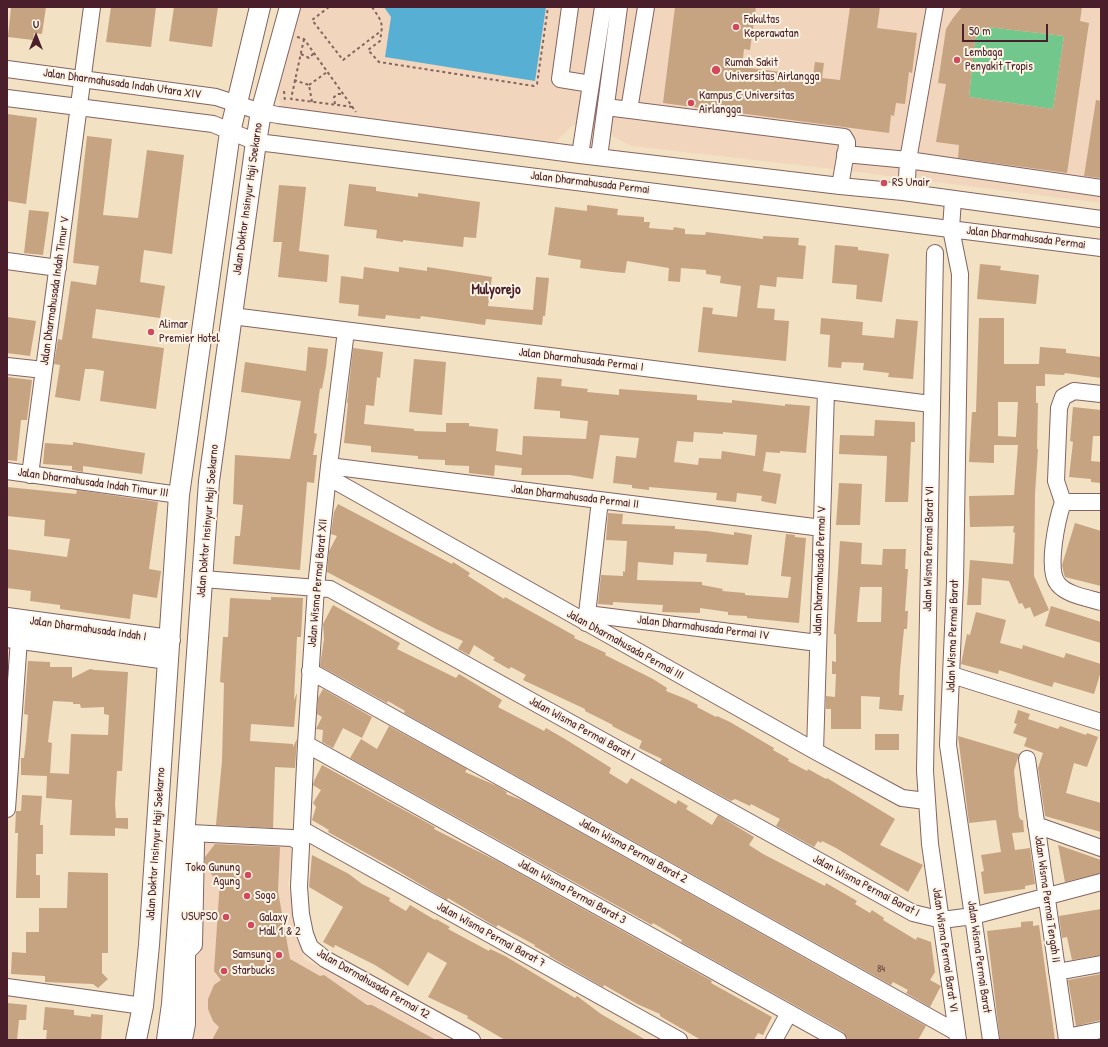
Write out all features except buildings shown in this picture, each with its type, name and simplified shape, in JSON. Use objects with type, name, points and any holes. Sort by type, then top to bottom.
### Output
[{"type":"main road","name":"Jalan Doktor Insinyur Haji Soekarno","points":[[136,1040],[143,1006],[149,945],[180,486],[230,132],[260,7]]},
{"type":"main road","name":"Jalan Doktor Insinyur Haji Soekarno","points":[[167,1040],[181,959],[209,481],[261,112],[290,7]]},
{"type":"main road","points":[[180,486],[196,475],[209,481]]},
{"type":"main road","name":"Jalan Dharmahusada Indah I","points":[[7,618],[170,640]]},
{"type":"main road","name":"Jalan Dharmahusada Indah I","points":[[13,638],[168,659]]},
{"type":"main road","points":[[156,832],[161,836],[176,837],[188,829]]},
{"type":"street","name":"Jalan Dharmahusada Indah Timur V","points":[[30,475],[92,7]]},
{"type":"street","points":[[570,7],[560,79],[591,84]]},
{"type":"street","points":[[580,155],[603,7]]},
{"type":"street","points":[[599,157],[619,7]]},
{"type":"street","points":[[628,110],[646,7]]},
{"type":"street","points":[[903,192],[907,179],[908,160],[939,9]]},
{"type":"street","name":"Jalan Dharmahusada Indah Utara XIV","points":[[7,69],[216,97],[236,104]]},
{"type":"street","points":[[7,98],[213,124],[230,132]]},
{"type":"street","points":[[236,104],[261,112],[580,155],[840,186],[903,192],[1101,219]]},
{"type":"street","points":[[606,106],[844,137],[847,142],[840,186]]},
{"type":"street","name":"Jalan Dharmahusada Permai","points":[[230,132],[256,142],[1101,248]]},
{"type":"street","points":[[845,154],[908,160],[1101,188]]},
{"type":"street","name":"Jalan Dharmahusada Permai","points":[[951,229],[953,199]]},
{"type":"street","name":"Jalan Wisma Permai Barat","points":[[951,229],[960,274],[955,583],[948,745],[971,916],[991,1040]]},
{"type":"street","name":"Jalan Wisma Permai Barat VI","points":[[935,253],[925,771],[926,801],[931,851],[946,920],[957,1036]]},
{"type":"street","points":[[7,261],[58,268]]},
{"type":"street","name":"Jalan Dharmahusada Permai I","points":[[232,316],[931,404]]},
{"type":"street","name":"Jalan Wisma Permai Barat XII","points":[[302,836],[310,671],[316,588],[328,471],[346,331]]},
{"type":"street","points":[[7,366],[44,370]]},
{"type":"street","name":"Jalan Dharmahusada Permai V","points":[[814,751],[826,391]]},
{"type":"street","points":[[1101,394],[1074,391],[1063,397],[1059,408],[1056,481],[1063,502],[1058,518],[1052,571],[1058,584],[1068,592],[1101,602]]},
{"type":"street","name":"Jalan Dharmahusada Permai II","points":[[328,471],[600,500],[822,528]]},
{"type":"street","name":"Jalan Dharmahusada Permai III","points":[[328,471],[586,618],[814,751],[902,798],[926,801]]},
{"type":"street","name":"Jalan Dharmahusada Indah Timur III","points":[[7,472],[180,486]]},
{"type":"street","points":[[586,618],[600,500]]},
{"type":"street","points":[[1063,502],[1101,502]]},
{"type":"street","name":"Jalan Wisma Permai Barat I","points":[[203,580],[330,589],[913,913],[946,920]]},
{"type":"street","points":[[929,583],[955,583]]},
{"type":"street","name":"Jalan Dharmahusada Permai IV","points":[[586,618],[818,643]]},
{"type":"street","points":[[7,809],[13,638]]},
{"type":"street","name":"Jalan Wisma Permai Barat 2","points":[[310,671],[957,1036]]},
{"type":"street","points":[[952,675],[1101,722]]},
{"type":"street","name":"Jalan Wisma Permai Barat 3","points":[[306,744],[838,1040]]},
{"type":"street","name":"Jalan Wisma Permai Tengah II","points":[[1027,759],[1067,1038]]},
{"type":"street","points":[[1036,825],[1101,848]]},
{"type":"street","name":"Jalan Wisma Permai Barat 7","points":[[188,829],[292,838],[302,836],[679,1040]]},
{"type":"street","name":"Jalan Darmahusada Permai 12","points":[[302,836],[299,887],[301,914],[310,947],[325,959],[472,1040]]},
{"type":"street","points":[[946,920],[971,916],[1101,882]]},
{"type":"street","points":[[180,1040],[185,1035],[187,1024],[181,959]]},
{"type":"street","points":[[1057,972],[1101,964]]},
{"type":"street","points":[[7,987],[143,1006]]},
{"type":"street","points":[[774,1040],[790,1013]]},
{"type":"street","points":[[1067,1038],[1101,1030]]},
{"type":"path","points":[[329,7],[312,20],[343,60],[382,30]]},
{"type":"path","points":[[372,7],[382,21],[382,30],[380,42],[368,50],[378,62],[534,86],[537,84],[548,7]]},
{"type":"path","points":[[295,44],[297,37],[304,39],[358,114],[350,113]]},
{"type":"path","points":[[304,39],[290,99],[353,107]]},
{"type":"path","points":[[301,54],[309,58],[314,53]]},
{"type":"path","points":[[309,85],[328,72]]},
{"type":"path","points":[[294,80],[309,85]]},
{"type":"path","points":[[309,85],[312,102]]},
{"type":"path","points":[[284,90],[285,103],[289,106]]},
{"type":"path","points":[[336,105],[334,97],[338,94],[343,94]]},
{"type":"shaded area","name":"Kampus C Universitas Airlangga","points":[[299,7],[1101,7],[1101,203],[834,169],[631,146],[614,137],[605,128],[573,125],[555,142],[288,110],[281,106],[279,99],[279,87]]},
{"type":"shaded area","name":"Galaxy Mall 1 & 2","points":[[195,827],[295,833],[288,884],[304,959],[451,1040],[177,1040]]},
{"type":"green space","points":[[988,27],[1064,36],[1053,109],[969,97],[975,39],[977,35]]},
{"type":"water","points":[[384,7],[546,7],[535,81],[385,57],[391,17]]},
{"type":"place","name":"Fakultas Keperawatan","points":[[736,27]]},
{"type":"place","name":"Lembaga Penyakit Tropis","points":[[957,60]]},
{"type":"place","name":"Rumah Sakit Universitas Airlangga","points":[[716,70]]},
{"type":"place","name":"Kampus C Universitas Airlangga","points":[[691,103]]},
{"type":"place","name":"RS Unair","points":[[884,183]]},
{"type":"place","name":"Alimar Premier Hotel","points":[[151,332]]},
{"type":"place","name":"Toko Gunung Agung","points":[[248,875]]},
{"type":"place","name":"Sogo","points":[[247,896]]},
{"type":"place","name":"USUPSO","points":[[226,917]]},
{"type":"place","name":"Galaxy Mall 1 & 2","points":[[251,925]]},
{"type":"place","name":"Samsung","points":[[279,955]]},
{"type":"place","name":"Starbucks","points":[[224,971]]},
{"type":"district","name":"Mulyorejo","points":[[496,290]]}]
